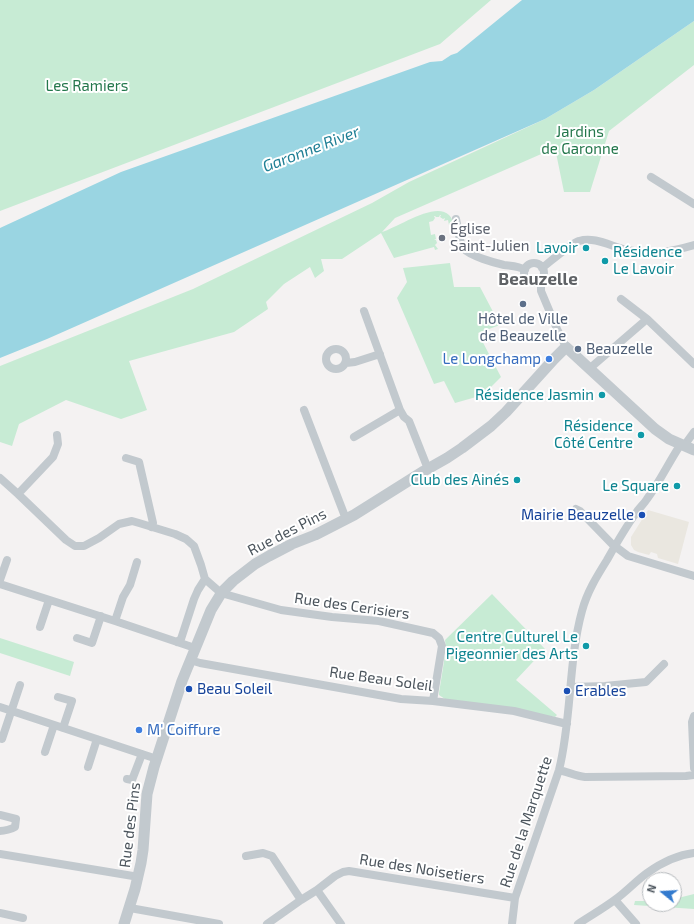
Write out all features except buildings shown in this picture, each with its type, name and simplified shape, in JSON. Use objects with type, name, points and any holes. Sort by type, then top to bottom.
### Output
[{"type":"street","points":[[651,177],[694,204]]},
{"type":"street","points":[[456,219],[464,249],[471,254],[496,263],[525,270]]},
{"type":"street","points":[[542,268],[577,241],[586,239],[627,250],[657,253],[678,250],[694,245]]},
{"type":"street","points":[[541,280],[535,283],[529,281],[525,276],[525,270],[530,264],[540,266],[542,268],[544,274],[541,280],[541,291],[566,347],[655,429],[669,439],[694,450]]},
{"type":"street","points":[[621,299],[646,319],[694,364]]},
{"type":"street","points":[[364,311],[400,410],[404,417],[409,421],[428,469]]},
{"type":"street","points":[[589,369],[646,319]]},
{"type":"street","name":"Rue des Pins","points":[[124,924],[139,877],[143,850],[148,788],[179,688],[211,610],[221,593],[233,581],[255,564],[292,544],[315,535],[346,519],[462,448],[506,412],[566,347]]},
{"type":"street","points":[[346,363],[380,354]]},
{"type":"street","points":[[304,410],[346,519]]},
{"type":"street","points":[[354,437],[400,410]]},
{"type":"street","name":"Rue de la Marquette","points":[[512,924],[516,898],[559,770],[567,724],[576,638],[586,597],[636,512],[647,500],[679,447],[686,443],[694,432]]},
{"type":"street","points":[[18,494],[53,457],[58,444],[57,435]]},
{"type":"street","points":[[126,458],[139,462],[152,523],[151,527]]},
{"type":"street","points":[[0,478],[66,540],[75,546],[84,546],[99,538],[119,524],[132,521],[175,534],[186,539],[194,546],[205,579],[221,593]]},
{"type":"street","points":[[576,509],[580,511],[615,546],[628,556],[694,576]]},
{"type":"street","points":[[0,580],[7,560]]},
{"type":"street","points":[[115,621],[123,597],[130,585],[137,562]]},
{"type":"street","points":[[177,642],[181,639],[198,590],[205,579]]},
{"type":"street","points":[[0,584],[195,648]]},
{"type":"street","name":"Rue des Cerisiers","points":[[221,593],[282,610],[379,621],[432,633],[439,638],[442,646],[432,701]]},
{"type":"street","points":[[40,627],[49,600]]},
{"type":"street","points":[[77,638],[92,643],[101,616]]},
{"type":"street","name":"Rue Beau Soleil","points":[[190,660],[401,699],[432,701],[514,711],[567,724]]},
{"type":"street","points":[[571,687],[605,686],[646,682],[664,664]]},
{"type":"street","points":[[2,739],[20,685]]},
{"type":"street","points":[[58,697],[72,702],[63,728]]},
{"type":"street","points":[[0,707],[157,759]]},
{"type":"street","points":[[694,716],[692,722],[694,768]]},
{"type":"street","points":[[45,752],[54,725]]},
{"type":"street","points":[[88,767],[97,739]]},
{"type":"street","points":[[127,779],[132,780],[142,754]]},
{"type":"street","points":[[559,770],[585,777],[694,775]]},
{"type":"street","points":[[2,816],[16,819],[15,827],[0,832],[2,816]]},
{"type":"street","points":[[246,856],[263,853],[272,856],[301,900]]},
{"type":"street","points":[[578,924],[615,900],[646,874],[665,862],[676,857],[694,853]]},
{"type":"street","points":[[0,854],[139,877]]},
{"type":"street","name":"Rue des Noisetiers","points":[[267,924],[335,876],[349,871],[516,898]]},
{"type":"street","points":[[317,890],[341,924]]},
{"type":"street","points":[[615,900],[636,924]]},
{"type":"street","points":[[130,908],[219,924]]},
{"type":"street","points":[[0,913],[23,918]]},
{"type":"shaded area","points":[[648,510],[689,522],[678,564],[658,558],[657,554],[651,552],[649,555],[638,552],[634,550],[631,545],[631,537]]},
{"type":"green space","name":"Les Ramiers","points":[[0,0],[491,0],[440,44],[0,211]]},
{"type":"green space","name":"Jardins de Garonne","points":[[694,21],[694,65],[609,131],[590,192],[564,192],[555,148],[395,218],[382,232],[426,213],[435,211],[443,212],[449,215],[454,223],[449,225],[448,220],[444,221],[445,218],[443,219],[440,217],[441,215],[439,217],[434,216],[435,218],[433,221],[429,222],[431,235],[435,234],[436,239],[434,240],[436,240],[437,243],[435,245],[438,249],[435,250],[434,247],[394,258],[381,233],[342,259],[321,259],[324,271],[315,278],[310,267],[284,284],[266,302],[268,309],[234,332],[129,361],[147,410],[121,419],[66,400],[19,424],[12,446],[0,442],[0,366],[193,289],[372,203],[409,182],[545,119],[594,90]]},
{"type":"green space","points":[[450,263],[454,287],[480,287],[500,325],[478,333],[501,377],[483,395],[455,403],[444,381],[434,384],[397,298],[407,282],[403,268]]},
{"type":"green space","points":[[492,594],[545,649],[516,680],[557,715],[555,717],[445,699],[439,695],[446,649],[445,640]]},
{"type":"green space","points":[[0,638],[74,662],[70,676],[0,653]]},
{"type":"green space","points":[[694,894],[694,909],[682,908],[682,897]]},
{"type":"green space","points":[[635,901],[642,901],[642,906],[634,905]]},
{"type":"water","name":"Garonne River","points":[[522,0],[694,0],[694,21],[594,90],[545,119],[47,339],[0,358],[0,228],[121,172],[430,62],[442,61],[457,53]]},
{"type":"place","name":"Église Saint-Julien","points":[[442,238]]},
{"type":"place","name":"Lavoir","points":[[586,248]]},
{"type":"place","name":"Résidence Le Lavoir","points":[[605,261]]},
{"type":"place","name":"Hôtel de Ville de Beauzelle","points":[[523,304]]},
{"type":"place","name":"Beauzelle","points":[[578,349]]},
{"type":"place","name":"Le Longchamp","points":[[549,359]]},
{"type":"place","name":"Résidence Jasmin","points":[[602,395]]},
{"type":"place","name":"Résidence Côté Centre","points":[[641,435]]},
{"type":"place","name":"Club des Ainés","points":[[517,480]]},
{"type":"place","name":"Le Square","points":[[677,486]]},
{"type":"place","name":"Mairie Beauzelle","points":[[642,515]]},
{"type":"place","name":"Centre Culturel Le Pigeonnier des Arts","points":[[586,646]]},
{"type":"place","name":"Beau Soleil","points":[[189,689]]},
{"type":"place","name":"Erables","points":[[567,691]]},
{"type":"place","name":"M' Coiffure","points":[[139,730]]},
{"type":"district","name":"Beauzelle","points":[[538,279]]}]
